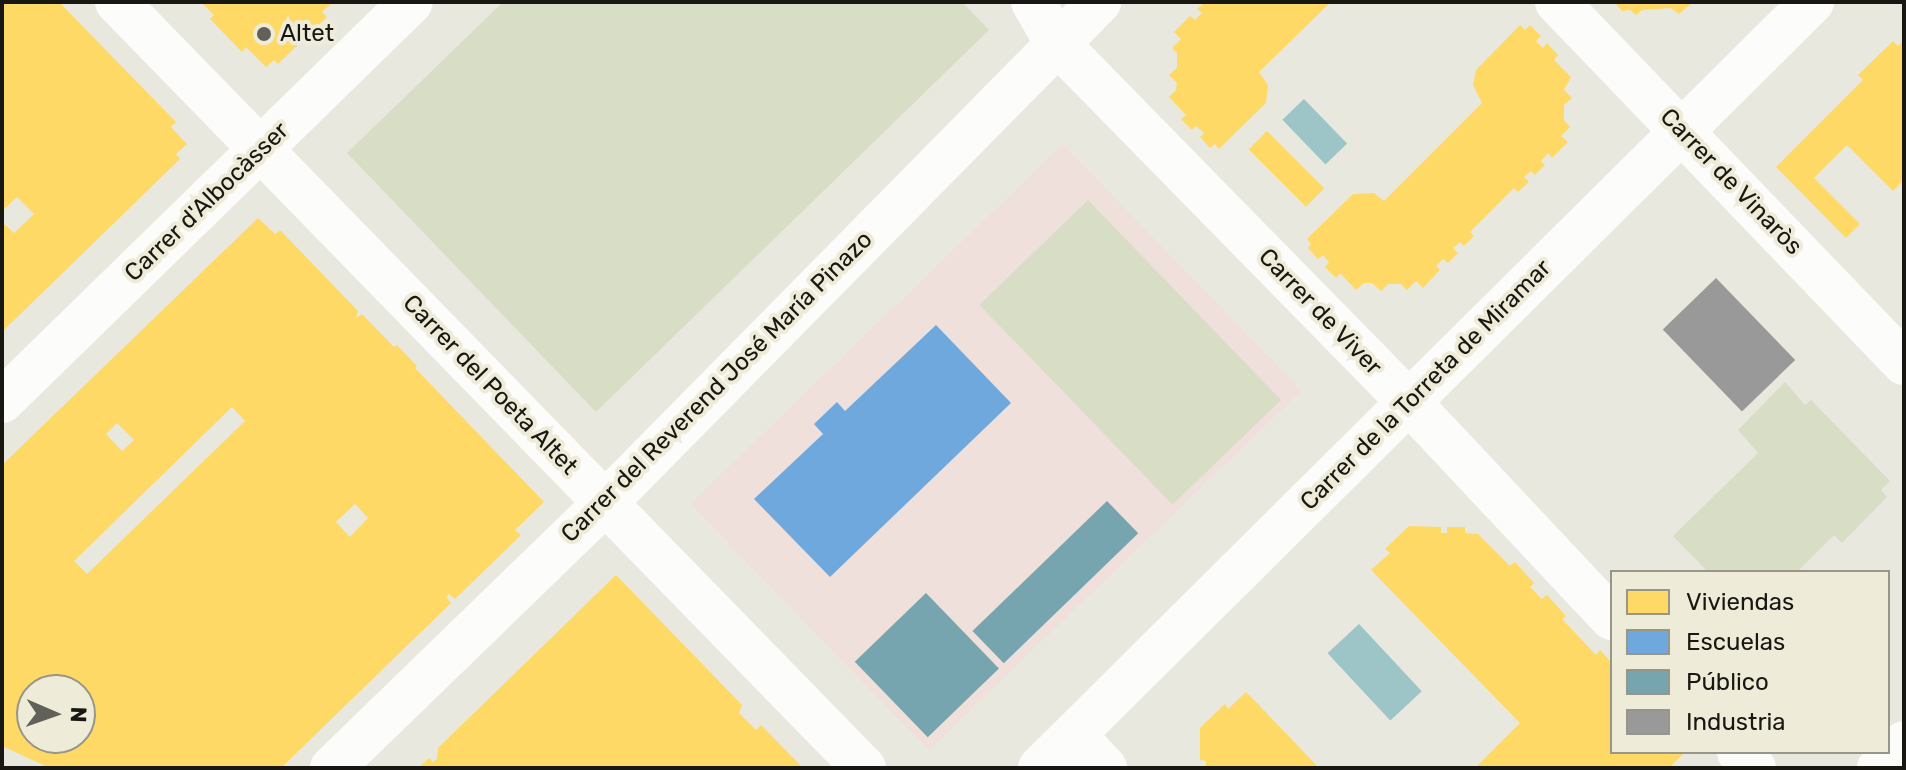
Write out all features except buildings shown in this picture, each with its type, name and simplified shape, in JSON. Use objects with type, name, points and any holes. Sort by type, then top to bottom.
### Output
[{"type":"street","name":"Carrer del Poeta Altet","points":[[117,2],[864,768]]},
{"type":"street","name":"Carrer d'Albocàsser","points":[[2,401],[411,2]]},
{"type":"street","name":"Carrer de Viver","points":[[1033,2],[1056,42],[1407,400],[1610,616]]},
{"type":"street","name":"Carrer del Reverend José María Pinazo","points":[[332,768],[605,503],[1056,42],[1099,2]]},
{"type":"street","name":"Carrer de Vinaròs","points":[[1557,2],[1904,363]]},
{"type":"street","name":"Carrer de la Torreta de Miramar","points":[[1040,768],[1407,400],[1684,132],[1812,2]]},
{"type":"street","points":[[1075,736],[1105,768]]},
{"type":"street","points":[[1879,768],[1904,743]]},
{"type":"shaded area","points":[[1063,144],[1301,391],[929,751],[690,504]]},
{"type":"green space","points":[[503,2],[962,2],[989,30],[596,412],[347,153]]},
{"type":"green space","points":[[1088,200],[1281,400],[1172,505],[979,305]]},
{"type":"green space","points":[[1785,382],[1805,405],[1811,400],[1890,481],[1881,490],[1887,497],[1842,543],[1834,535],[1799,570],[1706,570],[1673,536],[1758,453],[1738,430]]},
{"type":"water","points":[[1304,99],[1347,144],[1325,164],[1282,120]]},
{"type":"water","points":[[1359,624],[1422,691],[1390,721],[1328,653]]},
{"type":"place","name":"Altet","points":[[264,34]]}]
